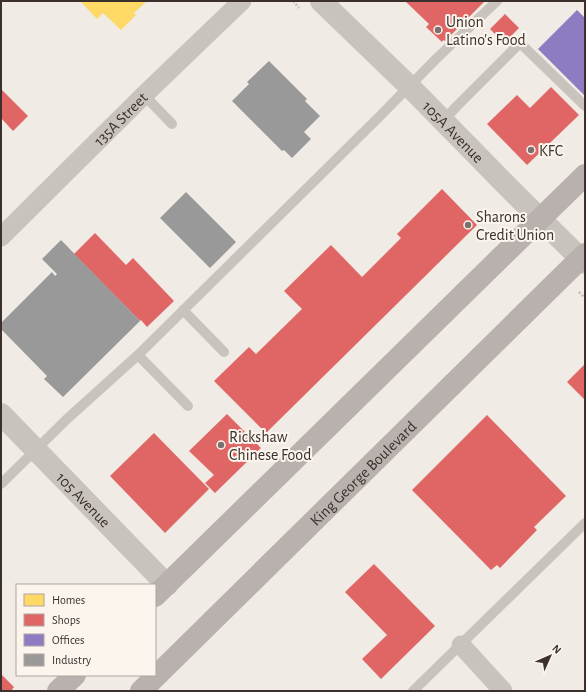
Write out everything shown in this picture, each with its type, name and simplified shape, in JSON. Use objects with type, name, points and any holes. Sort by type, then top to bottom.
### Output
[{"type":"main road","points":[[161,590],[585,175]]},
{"type":"main road","name":"King George Boulevard","points":[[141,691],[583,259]]},
{"type":"main road","points":[[58,691],[74,676]]},
{"type":"street","name":"135A Street","points":[[1,238],[144,95],[242,1]]},
{"type":"street","name":"105A Avenue","points":[[320,1],[409,86],[540,219],[583,259]]},
{"type":"street","name":"105 Avenue","points":[[1,414],[36,450],[156,584]]},
{"type":"street","points":[[461,645],[503,691]]},
{"type":"lane","points":[[1,484],[67,419],[138,354],[436,59],[497,1]]},
{"type":"lane","points":[[443,121],[520,43],[585,106]]},
{"type":"lane","points":[[144,95],[172,124]]},
{"type":"lane","points":[[182,310],[224,352]]},
{"type":"lane","points":[[138,354],[188,406]]},
{"type":"lane","points":[[414,691],[584,526]]},
{"type":"building: Homes","points":[[80,1],[147,1],[134,13],[136,15],[121,30],[103,13],[97,19]]},
{"type":"building: Shops","points":[[405,1],[485,1],[445,41],[443,40],[442,42],[426,27],[429,24]]},
{"type":"building: Shops","points":[[505,14],[519,28],[504,43],[490,29]]},
{"type":"building: Shops","points":[[551,87],[579,115],[527,165],[487,124],[517,95],[530,108]]},
{"type":"building: Shops","points":[[1,89],[28,116],[13,131],[1,118]]},
{"type":"building: Shops","points":[[442,189],[477,225],[266,433],[214,381],[249,347],[256,354],[302,309],[284,291],[331,245],[362,277],[401,238],[397,234]]},
{"type":"building: Shops","points":[[95,233],[126,265],[133,258],[174,301],[147,327],[74,254]]},
{"type":"building: Shops","points":[[585,364],[585,400],[567,382]]},
{"type":"building: Shops","points":[[227,414],[261,448],[215,493],[205,483],[214,475],[189,451]]},
{"type":"building: Shops","points":[[487,415],[566,496],[534,527],[537,530],[500,568],[497,565],[491,570],[412,490]]},
{"type":"building: Shops","points":[[154,433],[209,489],[165,533],[110,476]]},
{"type":"building: Shops","points":[[374,564],[435,626],[381,679],[362,659],[387,635],[345,592]]},
{"type":"building: Shops","points":[[1,674],[14,687],[11,691],[1,691]]},
{"type":"building: Offices","points":[[577,10],[585,18],[585,96],[538,49]]},
{"type":"building: Industry","points":[[269,61],[307,99],[305,101],[320,116],[304,132],[311,139],[292,158],[284,150],[282,151],[232,101],[249,84],[247,82]]},
{"type":"building: Industry","points":[[186,192],[236,242],[210,268],[160,218]]},
{"type":"building: Industry","points":[[61,240],[140,321],[63,397],[44,379],[47,376],[1,329],[1,323],[52,272],[55,276],[57,274],[42,259]]},
{"type":"place","name":"Union Latino's Food","points":[[438,30]]},
{"type":"place","name":"KFC","points":[[531,150]]},
{"type":"place","name":"Sharons Credit Union","points":[[468,225]]},
{"type":"place","name":"Rickshaw Chinese Food","points":[[221,445]]}]
